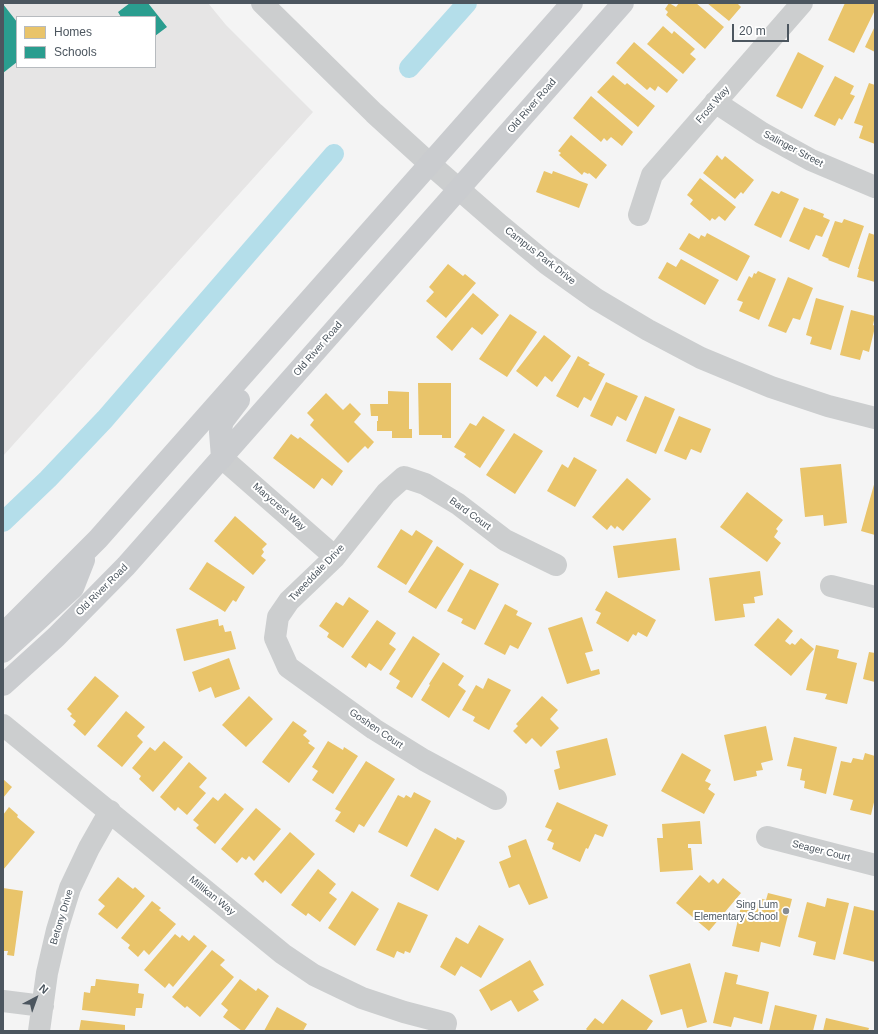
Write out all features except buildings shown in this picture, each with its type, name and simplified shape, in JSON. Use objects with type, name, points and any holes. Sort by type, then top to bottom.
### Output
[{"type":"main road","points":[[3,634],[87,551],[272,344],[572,3]]},
{"type":"main road","name":"Old River Road","points":[[3,685],[56,636],[126,566],[623,3]]},
{"type":"main road","points":[[222,458],[220,432],[223,422],[270,361],[272,344]]},
{"type":"main road","points":[[3,652],[73,588],[87,551]]},
{"type":"street","name":"Campus Park Drive","points":[[262,3],[374,113],[458,190],[547,264],[596,299],[648,330],[701,358],[771,387],[828,406],[875,418]]},
{"type":"street","name":"Frost Way","points":[[639,215],[652,175],[802,3]]},
{"type":"street","name":"Salinger Street","points":[[715,102],[762,133],[811,160],[875,187]]},
{"type":"street","name":"Marycrest Way","points":[[222,458],[335,557]]},
{"type":"street","name":"Bard Court","points":[[386,493],[404,477],[425,484],[458,504],[505,540],[556,566]]},
{"type":"street","name":"Tweeddale Drive","points":[[275,638],[278,617],[289,602],[335,557],[386,493]]},
{"type":"street","points":[[831,586],[875,597]]},
{"type":"street","name":"Goshen Court","points":[[275,638],[288,667],[381,733],[424,760],[496,799]]},
{"type":"street","name":"Millikan Way","points":[[3,725],[283,954],[314,975],[362,998],[445,1027]]},
{"type":"street","name":"Betony Drive","points":[[39,1031],[47,973],[57,930],[70,888],[88,848],[110,811]]},
{"type":"street","name":"Seager Court","points":[[767,837],[875,865]]},
{"type":"street","points":[[3,1001],[43,1006]]},
{"type":"shaded area","points":[[3,3],[208,3],[226,25],[313,112],[3,456]]},
{"type":"waterway","points":[[409,68],[467,3]]},
{"type":"waterway","points":[[3,522],[48,479],[105,419],[334,154]]},
{"type":"place","name":"Sing Lum Elementary School","points":[[786,911]]}]
